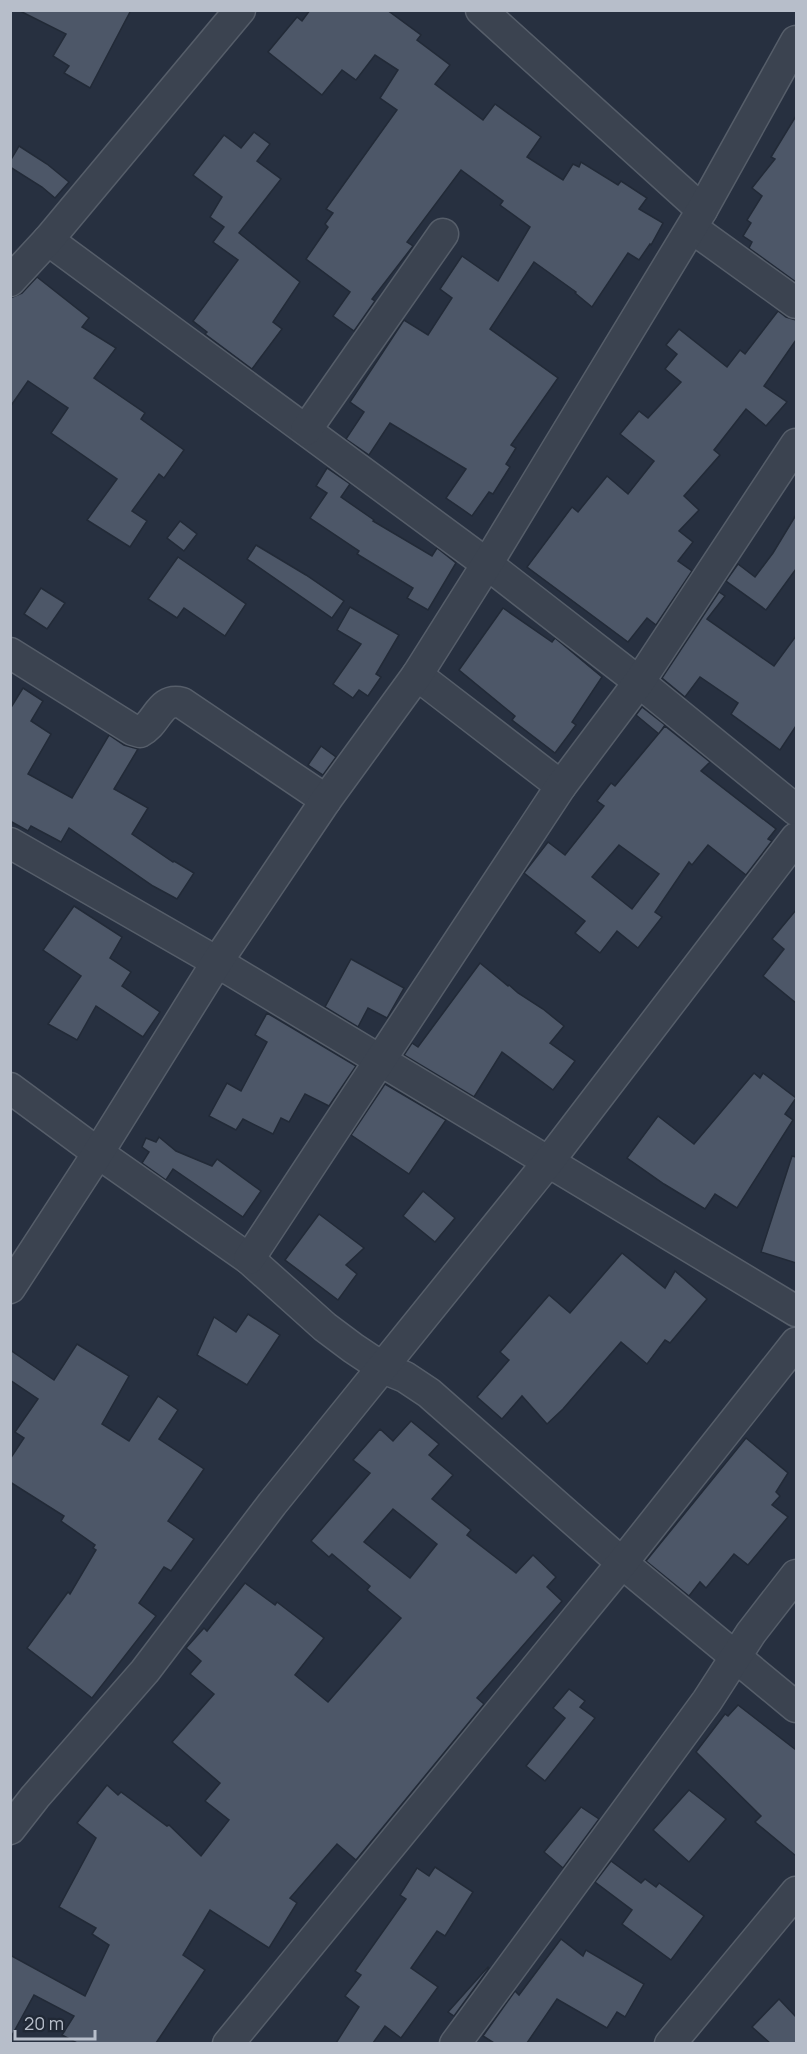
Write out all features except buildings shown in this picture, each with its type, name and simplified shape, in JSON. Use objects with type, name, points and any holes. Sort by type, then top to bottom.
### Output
[{"type":"street","points":[[10,281],[48,240],[240,10]]},
{"type":"street","points":[[481,10],[697,219],[796,303]]},
{"type":"street","points":[[10,1288],[98,1153],[217,962],[326,800],[417,675],[487,564],[697,219],[796,41]]},
{"type":"street","points":[[306,430],[443,234]]},
{"type":"street","points":[[48,240],[487,564],[639,682],[796,810]]},
{"type":"street","points":[[249,1260],[561,786],[639,682],[796,444]]},
{"type":"street","points":[[10,653],[140,732],[147,729],[167,703],[174,701],[182,703],[326,800]]},
{"type":"street","points":[[417,675],[561,786]]},
{"type":"street","points":[[10,1830],[35,1797],[145,1671],[272,1504],[549,1161],[796,838]]},
{"type":"street","points":[[10,843],[217,962],[796,1311]]},
{"type":"street","points":[[10,1088],[249,1260],[325,1327],[353,1348],[383,1368],[405,1377],[429,1393],[622,1563],[796,1707]]},
{"type":"street","points":[[228,2043],[622,1563],[796,1342]]},
{"type":"street","points":[[455,2043],[621,1820],[707,1701],[751,1633],[796,1575]]},
{"type":"street","points":[[670,2043],[796,1892]]}]
